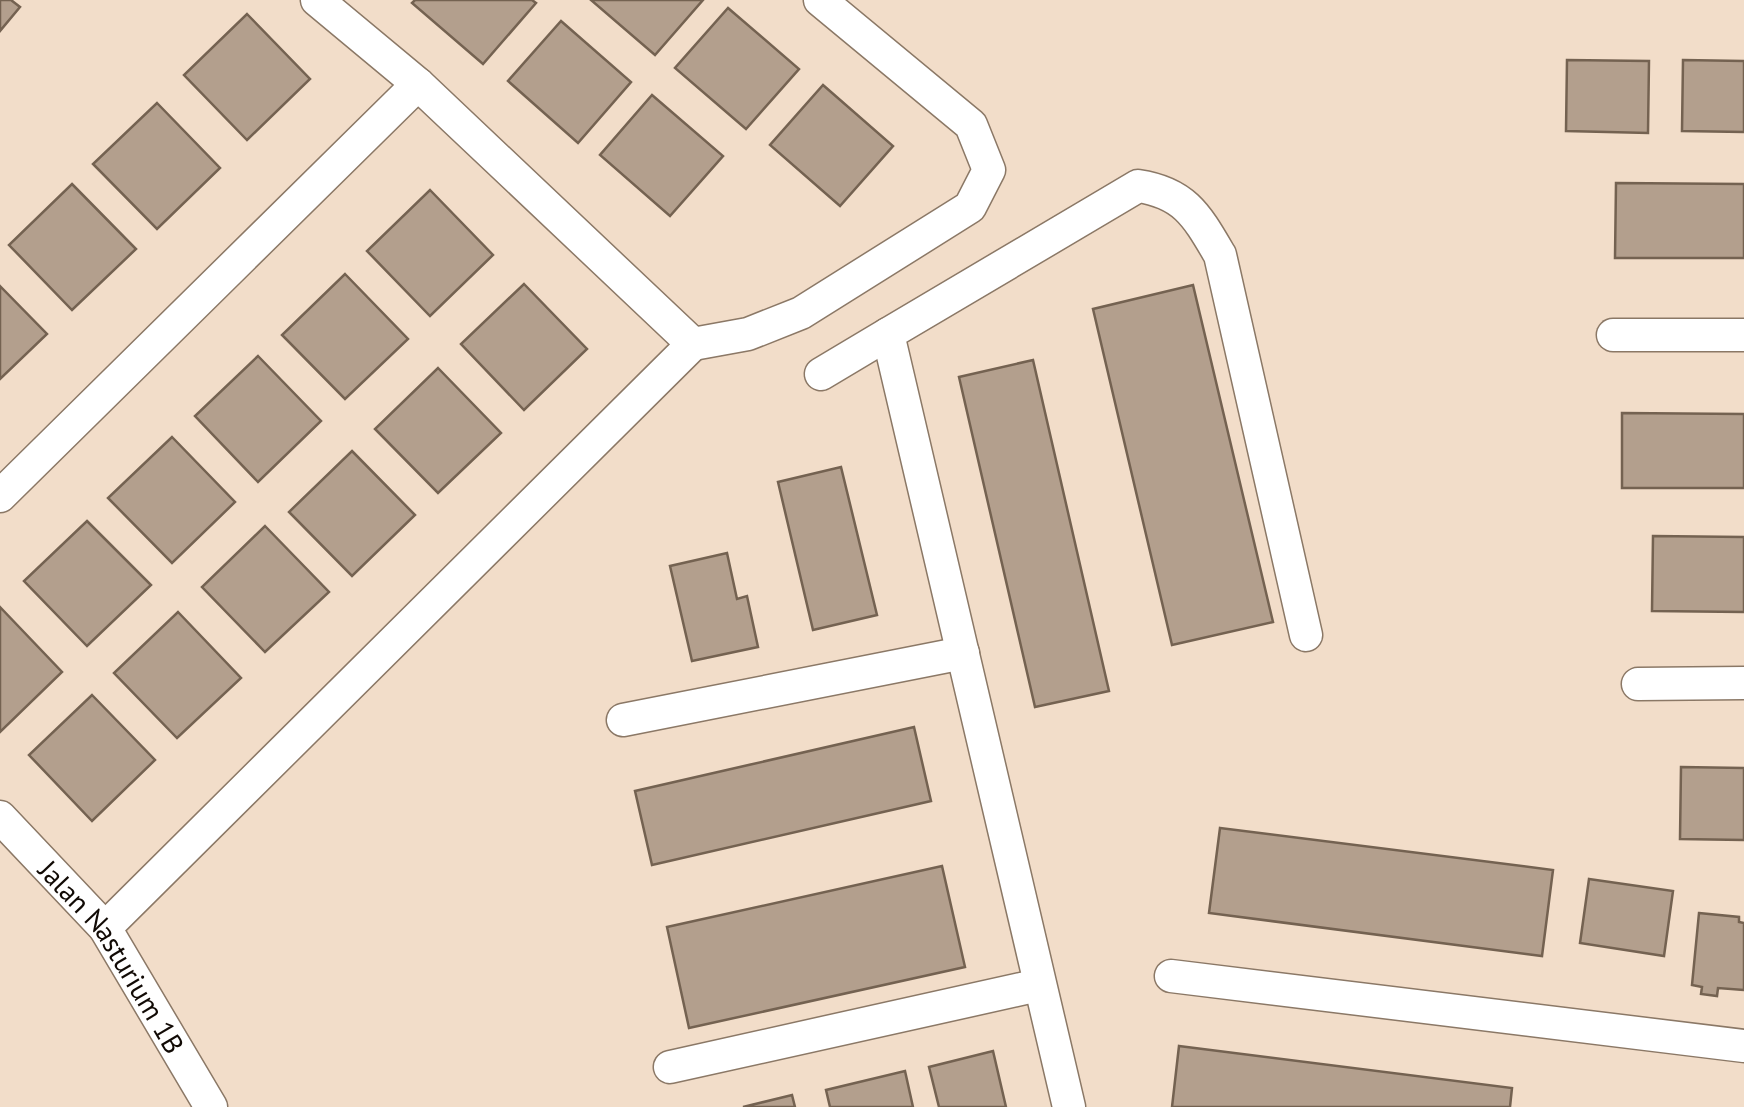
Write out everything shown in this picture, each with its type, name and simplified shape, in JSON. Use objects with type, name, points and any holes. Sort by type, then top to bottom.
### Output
[{"type":"street","points":[[318,0],[418,84],[694,344]]},
{"type":"street","points":[[105,928],[694,344],[748,334],[800,314],[970,207],[989,170],[971,125],[820,0]]},
{"type":"street","points":[[0,496],[418,84]]},
{"type":"street","points":[[821,374],[1138,186],[1167,191],[1200,221],[1220,255],[1306,635]]},
{"type":"street","points":[[888,334],[1069,1107]]},
{"type":"street","points":[[1613,335],[1744,335]]},
{"type":"street","points":[[623,720],[963,654]]},
{"type":"street","points":[[1638,684],[1744,683]]},
{"type":"street","name":"Jalan Nasturium 1B","points":[[0,817],[105,928],[212,1107]]},
{"type":"street","points":[[1171,976],[1744,1046]]},
{"type":"street","points":[[670,1066],[1039,985]]},
{"type":"building","points":[[0,0],[11,0],[20,7],[0,31]]},
{"type":"building","points":[[591,0],[703,0],[655,55]]},
{"type":"building","points":[[412,3],[536,3],[483,64]]},
{"type":"building","points":[[728,8],[799,69],[746,129],[675,68]]},
{"type":"building","points":[[247,14],[310,79],[247,140],[184,75]]},
{"type":"building","points":[[561,21],[631,82],[578,143],[508,81]]},
{"type":"building","points":[[1567,60],[1649,61],[1648,133],[1566,131]]},
{"type":"building","points":[[1683,60],[1744,61],[1744,132],[1682,131]]},
{"type":"building","points":[[823,85],[893,146],[840,206],[770,145]]},
{"type":"building","points":[[652,95],[723,156],[670,216],[600,155]]},
{"type":"building","points":[[157,103],[220,168],[157,229],[93,164]]},
{"type":"building","points":[[1616,183],[1744,184],[1744,258],[1615,258]]},
{"type":"building","points":[[72,184],[136,249],[72,310],[9,245]]},
{"type":"building","points":[[430,190],[493,255],[430,316],[367,251]]},
{"type":"building","points":[[345,274],[408,339],[345,399],[282,335]]},
{"type":"building","points":[[524,284],[587,349],[524,410],[461,344]]},
{"type":"building","points":[[1193,285],[1273,622],[1172,645],[1093,309]]},
{"type":"building","points":[[0,286],[47,334],[0,379]]},
{"type":"building","points":[[258,356],[321,421],[258,482],[195,416]]},
{"type":"building","points":[[1033,360],[1109,691],[1035,707],[959,377]]},
{"type":"building","points":[[438,368],[501,433],[438,493],[375,429]]},
{"type":"building","points":[[1622,413],[1744,414],[1744,488],[1622,488]]},
{"type":"building","points":[[172,437],[235,502],[172,563],[108,498]]},
{"type":"building","points":[[352,451],[415,515],[352,576],[289,512]]},
{"type":"building","points":[[841,467],[877,615],[813,630],[778,482]]},
{"type":"building","points":[[87,521],[151,585],[87,646],[24,581]]},
{"type":"building","points":[[265,526],[329,592],[265,652],[202,587]]},
{"type":"building","points":[[1653,536],[1744,537],[1744,612],[1652,611]]},
{"type":"building","points":[[727,553],[737,599],[747,596],[758,647],[692,661],[670,566]]},
{"type":"building","points":[[0,607],[62,672],[0,732]]},
{"type":"building","points":[[178,612],[241,678],[177,738],[114,673]]},
{"type":"building","points":[[92,695],[155,760],[92,821],[29,755]]},
{"type":"building","points":[[914,727],[931,801],[652,865],[635,791]]},
{"type":"building","points":[[1681,767],[1744,768],[1744,840],[1680,839]]},
{"type":"building","points":[[1220,828],[1553,870],[1542,956],[1209,913]]},
{"type":"building","points":[[942,866],[965,967],[689,1028],[667,927]]},
{"type":"building","points":[[1589,879],[1673,891],[1664,956],[1580,943]]},
{"type":"building","points":[[1699,913],[1739,917],[1739,922],[1744,923],[1744,990],[1718,988],[1717,996],[1701,994],[1702,987],[1692,985]]},
{"type":"building","points":[[1179,1046],[1512,1088],[1510,1107],[1172,1107]]},
{"type":"building","points":[[993,1051],[1006,1107],[939,1107],[929,1067]]},
{"type":"building","points":[[905,1071],[913,1107],[830,1107],[826,1090]]},
{"type":"building","points":[[792,1095],[795,1107],[743,1107]]}]
